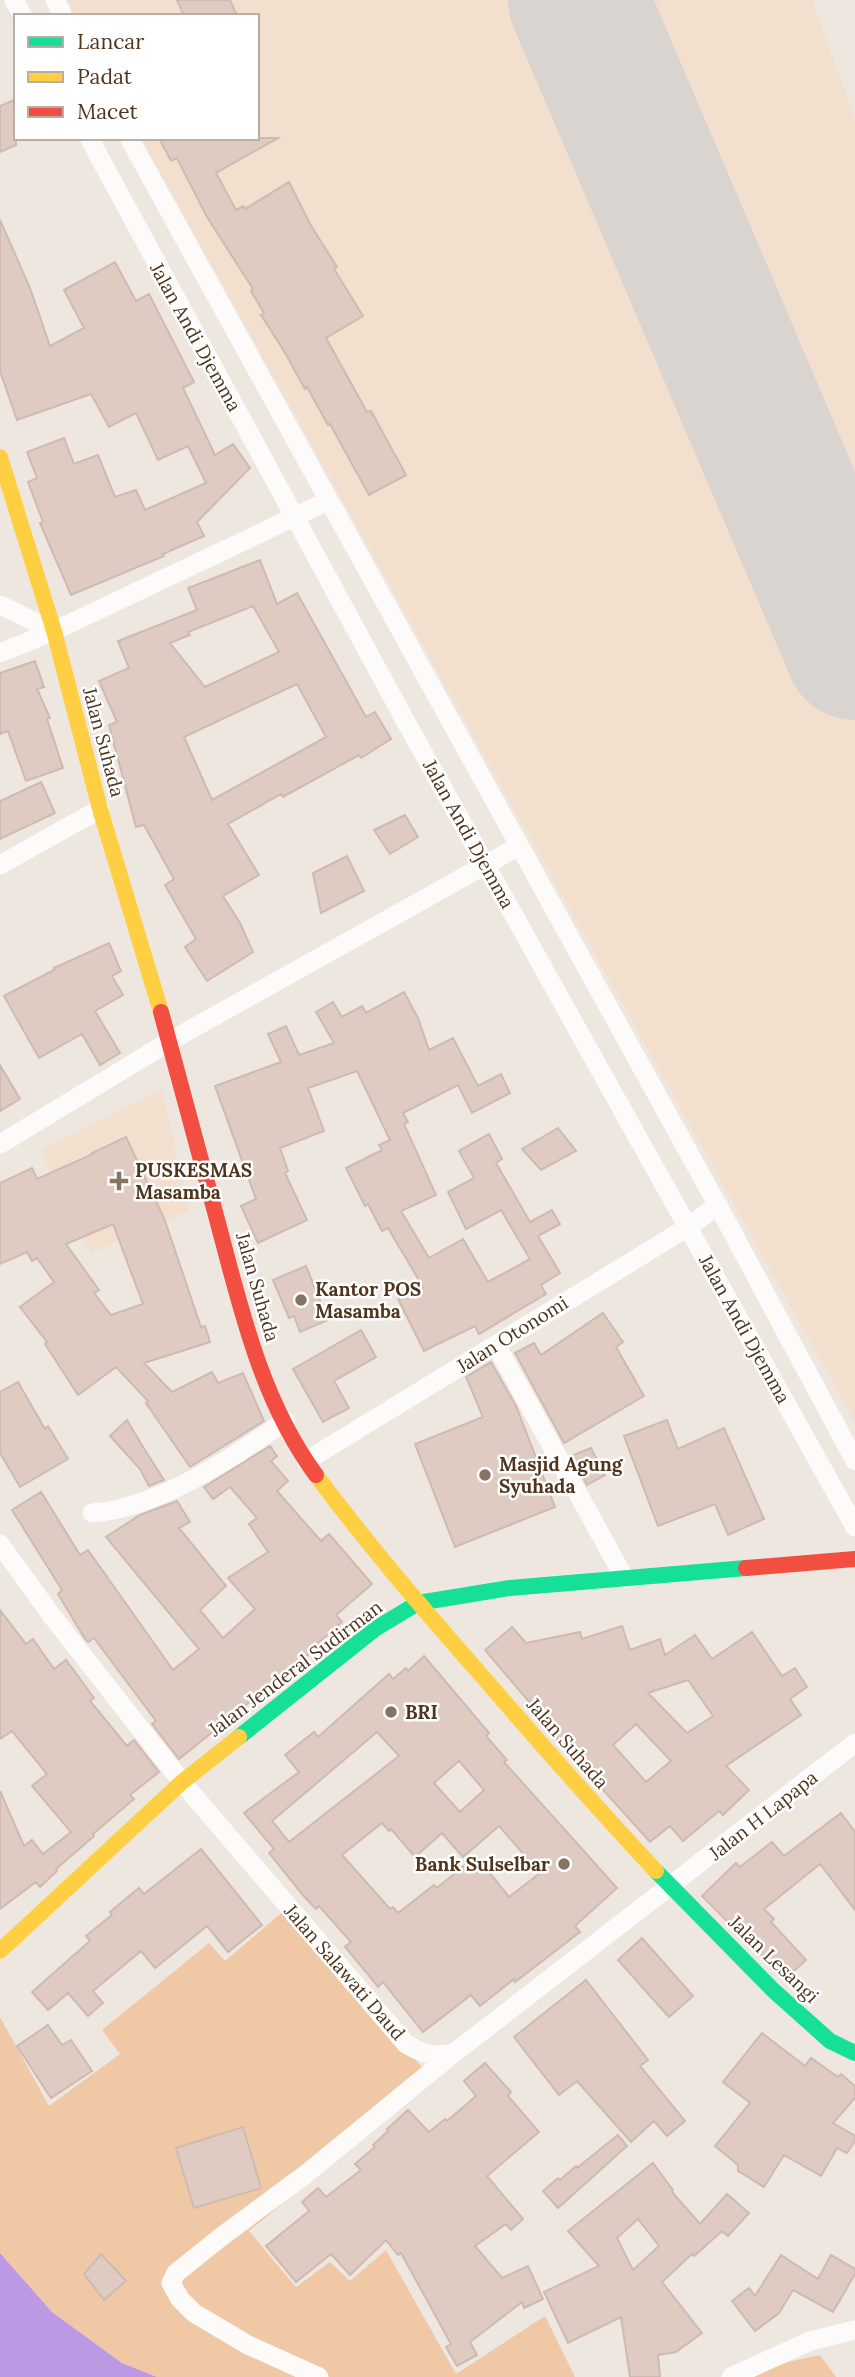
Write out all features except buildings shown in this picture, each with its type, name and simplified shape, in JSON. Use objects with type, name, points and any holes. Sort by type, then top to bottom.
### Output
[{"type":"main road","name":"Jalan Suhada","points":[[0,457],[54,631],[100,809],[170,1041],[231,1273],[264,1382],[306,1461],[361,1535],[583,1793],[671,1887]]},
{"type":"main road","name":"Jalan Jenderal Sudirman","points":[[0,1951],[182,1782],[375,1629],[418,1603],[510,1588],[855,1559]]},
{"type":"main road","name":"Jalan Lesangi","points":[[671,1887],[774,1991],[830,2041],[855,2053]]},
{"type":"street","name":"Jalan Andi Djemma","points":[[90,140],[406,722],[855,1527]]},
{"type":"street","name":"Jalan Andi Djemma","points":[[130,140],[718,1206],[855,1461]]},
{"type":"street","points":[[0,653],[54,631],[328,501]]},
{"type":"street","points":[[0,606],[54,631]]},
{"type":"street","points":[[0,865],[100,809]]},
{"type":"street","points":[[0,1144],[170,1041],[519,846]]},
{"type":"street","name":"Jalan Otonomi","points":[[306,1461],[718,1206]]},
{"type":"street","points":[[496,1345],[625,1579]]},
{"type":"street","points":[[92,1513],[109,1512],[160,1495],[253,1444],[285,1421]]},
{"type":"street","name":"Jalan Salawati Daud","points":[[0,1544],[52,1616],[182,1782],[406,2044],[432,2056],[454,2053]]},
{"type":"street","name":"Jalan H Lapapa","points":[[671,1887],[855,1742]]},
{"type":"street","points":[[319,2377],[248,2345],[194,2313],[180,2299],[171,2283],[176,2273],[220,2236],[316,2166],[454,2053],[671,1887]]},
{"type":"street","points":[[731,2377],[810,2341],[855,2330]]},
{"type":"shaded area","points":[[67,0],[812,0],[855,119],[855,1422],[142,140],[259,140],[259,14],[74,14]]},
{"type":"shaded area","name":"PUSKESMAS Masamba","points":[[162,1090],[189,1211],[91,1253],[40,1150]]},
{"type":"shaded area","points":[[285,1910],[434,2081],[249,2231],[296,2287],[330,2262],[350,2281],[386,2250],[456,2374],[545,2316],[575,2377],[157,2377],[122,2363],[52,2312],[0,2253],[0,2017],[49,2106],[120,2054],[102,2030],[209,1943],[225,1961]]},
{"type":"shaded area","points":[[0,2253],[52,2312],[122,2363],[157,2377],[0,2377]]},
{"type":"shaded area","points":[[820,2355],[836,2377],[749,2377],[774,2365]]},
{"type":"runway","points":[[578,0],[855,650]]},
{"type":"traffic: fast","points":[[239,1737],[375,1629],[418,1603],[510,1588],[746,1568]]},
{"type":"traffic: fast","points":[[656,1871],[774,1991],[830,2041],[855,2053]]},
{"type":"traffic: slow","points":[[0,457],[54,631],[100,809],[161,1012]]},
{"type":"traffic: slow","points":[[316,1475],[439,1627],[656,1871]]},
{"type":"traffic: slow","points":[[0,1951],[182,1782],[239,1737]]},
{"type":"traffic: jam","points":[[161,1012],[255,1354],[281,1417],[316,1475]]},
{"type":"traffic: jam","points":[[746,1568],[855,1559]]},
{"type":"place","name":"PUSKESMAS Masamba","points":[[119,1181]]},
{"type":"place","name":"Kantor POS Masamba","points":[[301,1300]]},
{"type":"place","name":"Masjid Agung Syuhada","points":[[485,1475]]},
{"type":"place","name":"BRI","points":[[391,1712]]},
{"type":"place","name":"Bank Sulselbar","points":[[564,1864]]}]
